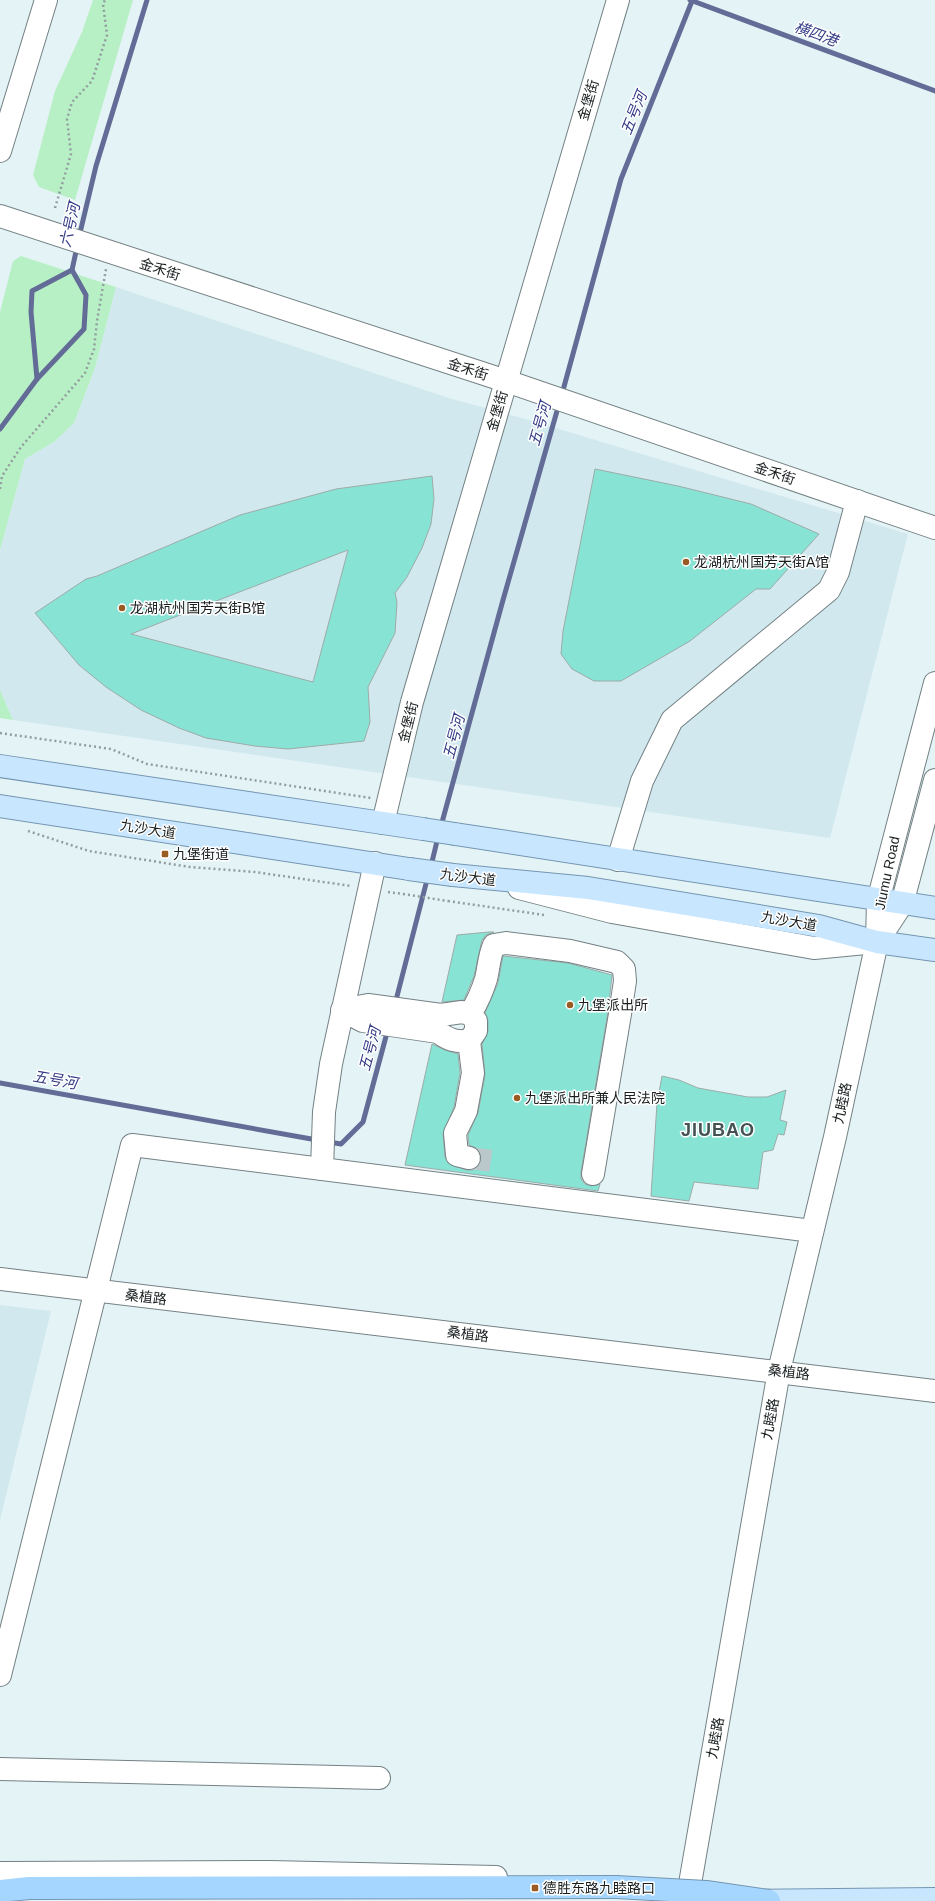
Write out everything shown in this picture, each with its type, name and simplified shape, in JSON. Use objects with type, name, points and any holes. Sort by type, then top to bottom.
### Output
[{"type":"highway","points":[[0,1891],[29,1888],[616,1887],[706,1892],[769,1901]]},
{"type":"main road","points":[[0,766],[423,829],[878,901],[935,908]]},
{"type":"main road","name":"九沙大道","points":[[0,806],[409,869],[490,880],[588,888],[819,926],[877,942],[935,950]]},
{"type":"main road","points":[[731,1901],[935,1899]]},
{"type":"street","points":[[0,151],[46,0]]},
{"type":"street","name":"金堡街","points":[[383,823],[412,702],[617,4]]},
{"type":"street","name":"金禾街","points":[[0,216],[85,245],[506,381],[935,528]]},
{"type":"street","points":[[618,860],[642,781],[672,720],[829,590],[838,572],[857,501]]},
{"type":"street","name":"Jiumu Road","points":[[877,942],[878,901],[935,683]]},
{"type":"street","name":"Jiumu Road","points":[[877,942],[902,904],[935,780]]},
{"type":"street","points":[[322,1169],[324,1112],[331,1064],[375,863]]},
{"type":"street","name":"九睦路","points":[[686,1901],[779,1371],[877,942]]},
{"type":"street","points":[[470,1014],[479,998],[486,978],[489,957],[494,945],[506,943],[570,951],[617,962],[624,969],[625,980],[620,1014],[593,1174]]},
{"type":"street","points":[[342,1010],[368,1005],[380,1015],[402,1018],[462,1012],[470,1014],[476,1021],[476,1031],[469,1041],[473,1073],[466,1111],[455,1133],[457,1156],[469,1158]]},
{"type":"street","points":[[402,1018],[438,1032],[447,1039],[456,1042],[469,1041]]},
{"type":"street","points":[[0,1675],[132,1145],[812,1231]]},
{"type":"street","name":"桑植路","points":[[0,1279],[935,1390]]},
{"type":"street","points":[[0,1769],[379,1778]]},
{"type":"street","points":[[0,1873],[270,1872],[594,1879],[686,1901]]},
{"type":"path","points":[[55,208],[71,154],[67,119],[72,102],[92,81],[107,35],[103,4],[105,0]]},
{"type":"path","points":[[0,489],[2,476],[21,447],[85,373],[94,349],[97,321],[107,266]]},
{"type":"path","points":[[0,733],[111,749],[147,764],[389,800]]},
{"type":"path","points":[[24,829],[90,851],[190,867],[255,872],[448,901]]},
{"type":"shaded area","points":[[116,287],[452,399],[529,420],[908,534],[830,838],[13,720],[0,690],[0,550],[25,459],[54,442],[74,423],[95,368]]},
{"type":"shaded area","points":[[0,1305],[51,1311],[0,1520]]},
{"type":"green space","points":[[93,0],[133,0],[75,200],[39,187],[33,175],[55,91],[82,32]]},
{"type":"green space","points":[[21,256],[116,287],[95,368],[74,423],[54,442],[25,459],[0,550],[0,312],[13,261]]},
{"type":"green space","points":[[0,690],[13,720],[0,718]]},
{"type":"building","name":"龙湖杭州国芳天街A馆","points":[[595,469],[678,486],[751,504],[819,534],[770,589],[756,589],[690,641],[621,681],[594,681],[572,669],[561,654],[563,631]]},
{"type":"building","name":"龙湖杭州国芳天街B馆","points":[[432,476],[434,499],[431,524],[422,548],[407,577],[395,593],[397,602],[395,633],[368,687],[370,722],[364,741],[288,749],[255,746],[206,738],[179,728],[141,710],[106,687],[79,665],[35,613],[86,579],[97,576],[240,515],[336,489]],"holes":[[[348,550],[313,682],[131,634]]]},
{"type":"building","points":[[494,932],[486,935],[482,940],[474,976],[464,1000],[442,1002],[457,935]]},
{"type":"building","name":"九堡派出所兼人民法院","points":[[503,956],[568,963],[612,975],[608,1012],[581,1172],[581,1179],[585,1184],[591,1186],[600,1184],[598,1191],[405,1165],[432,1044],[458,1054],[460,1073],[454,1107],[443,1134],[445,1157],[448,1163],[466,1170],[473,1170],[478,1167],[481,1161],[481,1155],[478,1149],[469,1145],[468,1135],[478,1113],[485,1075],[482,1044],[488,1031],[488,1020],[485,1013],[498,983]]},
{"type":"building","points":[[662,1076],[679,1080],[698,1088],[748,1097],[767,1097],[786,1090],[780,1120],[787,1122],[784,1135],[778,1134],[773,1150],[763,1152],[758,1189],[694,1182],[689,1201],[651,1196],[657,1103]]},
{"type":"waterway","name":"六号河","points":[[79,237],[96,166],[147,0]]},
{"type":"waterway","name":"横四港","points":[[690,0],[935,91]]},
{"type":"waterway","name":"五号河","points":[[562,394],[621,179],[692,1]]},
{"type":"waterway","name":"六号河","points":[[0,429],[37,379],[84,329],[86,295],[72,270],[77,247]]},
{"type":"waterway","points":[[37,379],[31,312],[32,291],[72,270]]},
{"type":"waterway","name":"五号河","points":[[441,826],[559,404]]},
{"type":"waterway","name":"五号河","points":[[431,866],[438,837]]},
{"type":"waterway","name":"五号河","points":[[395,1004],[428,876]]},
{"type":"waterway","name":"五号河","points":[[329,1142],[341,1144],[363,1122],[388,1029]]},
{"type":"waterway","name":"五号河","points":[[0,1083],[317,1140]]},
{"type":"tunnel","points":[[469,1158],[499,1162]]},
{"type":"place","name":"龙湖杭州国芳天街A馆","points":[[686,562]]},
{"type":"place","name":"龙湖杭州国芳天街B馆","points":[[122,608]]},
{"type":"place","name":"九堡街道","points":[[165,854]]},
{"type":"place","name":"九堡派出所","points":[[570,1005]]},
{"type":"place","name":"九堡派出所兼人民法院","points":[[517,1098]]},
{"type":"place","name":"德胜东路九睦路口","points":[[535,1888]]},
{"type":"district","name":"JIUBAO","points":[[718,1130]]}]
